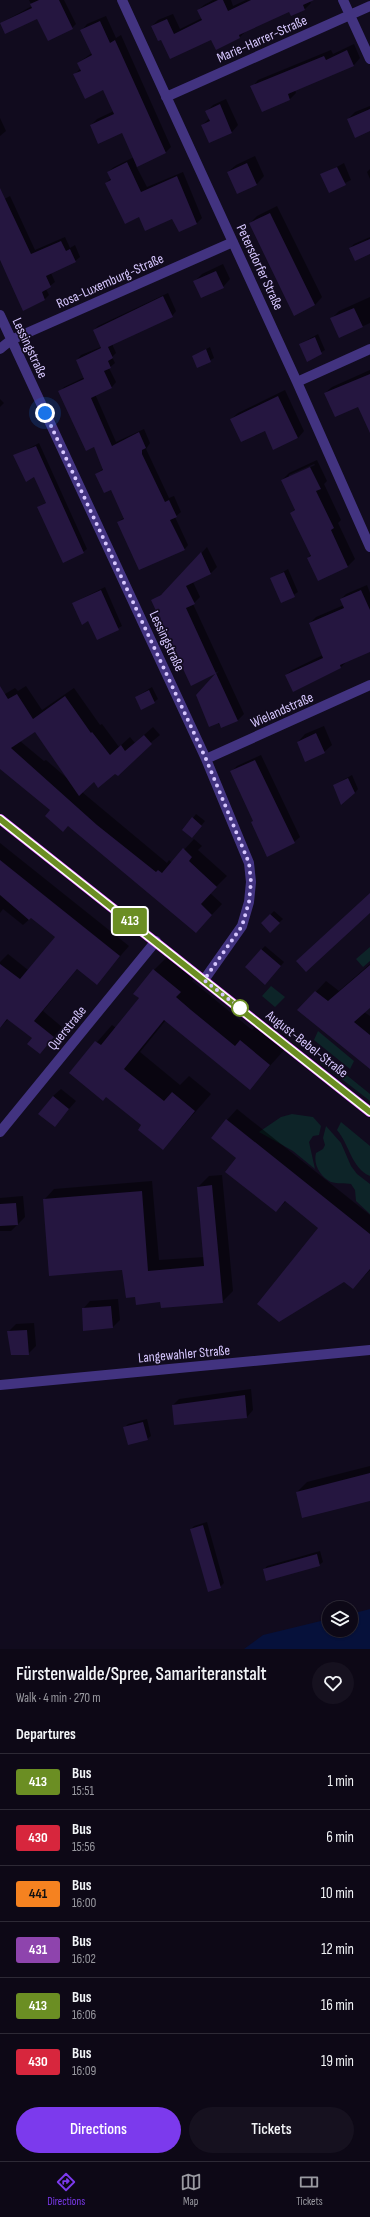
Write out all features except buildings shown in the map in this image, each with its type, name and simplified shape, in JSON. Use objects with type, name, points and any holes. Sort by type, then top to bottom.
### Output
[{"type":"main road","name":"August-Bebel-Straße","points":[[0,819],[156,941],[370,1112]]},
{"type":"street","name":"Petersdorfer Straße","points":[[122,0],[297,382],[370,547]]},
{"type":"street","points":[[343,0],[370,59]]},
{"type":"street","name":"Marie-Harrer-Straße","points":[[166,97],[370,6]]},
{"type":"street","name":"Rosa-Luxemburg-Straße","points":[[0,348],[11,340],[233,242]]},
{"type":"street","name":"Lessingstraße","points":[[0,315],[206,759],[249,863],[251,882],[249,902],[242,926],[204,980]]},
{"type":"street","points":[[297,382],[370,349]]},
{"type":"street","name":"Wielandstraße","points":[[206,759],[370,686]]},
{"type":"street","name":"Querstraße","points":[[0,1132],[156,941]]},
{"type":"street","name":"Langewahler Straße","points":[[0,1385],[370,1350]]},
{"type":"green space","points":[[370,947],[370,961],[363,967],[356,959]]},
{"type":"green space","points":[[271,986],[285,997],[275,1007],[262,996]]},
{"type":"green space","points":[[318,1031],[354,1061],[350,1069],[314,1040]]},
{"type":"green space","points":[[323,1056],[370,1094],[370,1101],[320,1062]]},
{"type":"green space","points":[[292,1114],[313,1117],[321,1126],[319,1135],[313,1136],[309,1142],[315,1169],[293,1151],[259,1132],[281,1117]]},
{"type":"green space","points":[[341,1122],[370,1146],[370,1176],[359,1168],[337,1130]]},
{"type":"green space","points":[[326,1126],[341,1143],[351,1166],[357,1174],[370,1184],[370,1214],[356,1201],[355,1190],[351,1184],[331,1182],[327,1180],[318,1170],[315,1157],[316,1153],[323,1149],[325,1145],[323,1138]]},
{"type":"shaded area","points":[[370,1609],[370,1649],[244,1649],[263,1635],[322,1621],[322,1637],[358,1637],[358,1612]]},
{"type":"bus line","name":"413","points":[[0,819],[156,941],[370,1112]]},
{"type":"route","points":[[45,413],[206,759],[249,863],[251,882],[249,902],[242,926],[204,980],[240,1008]]}]
